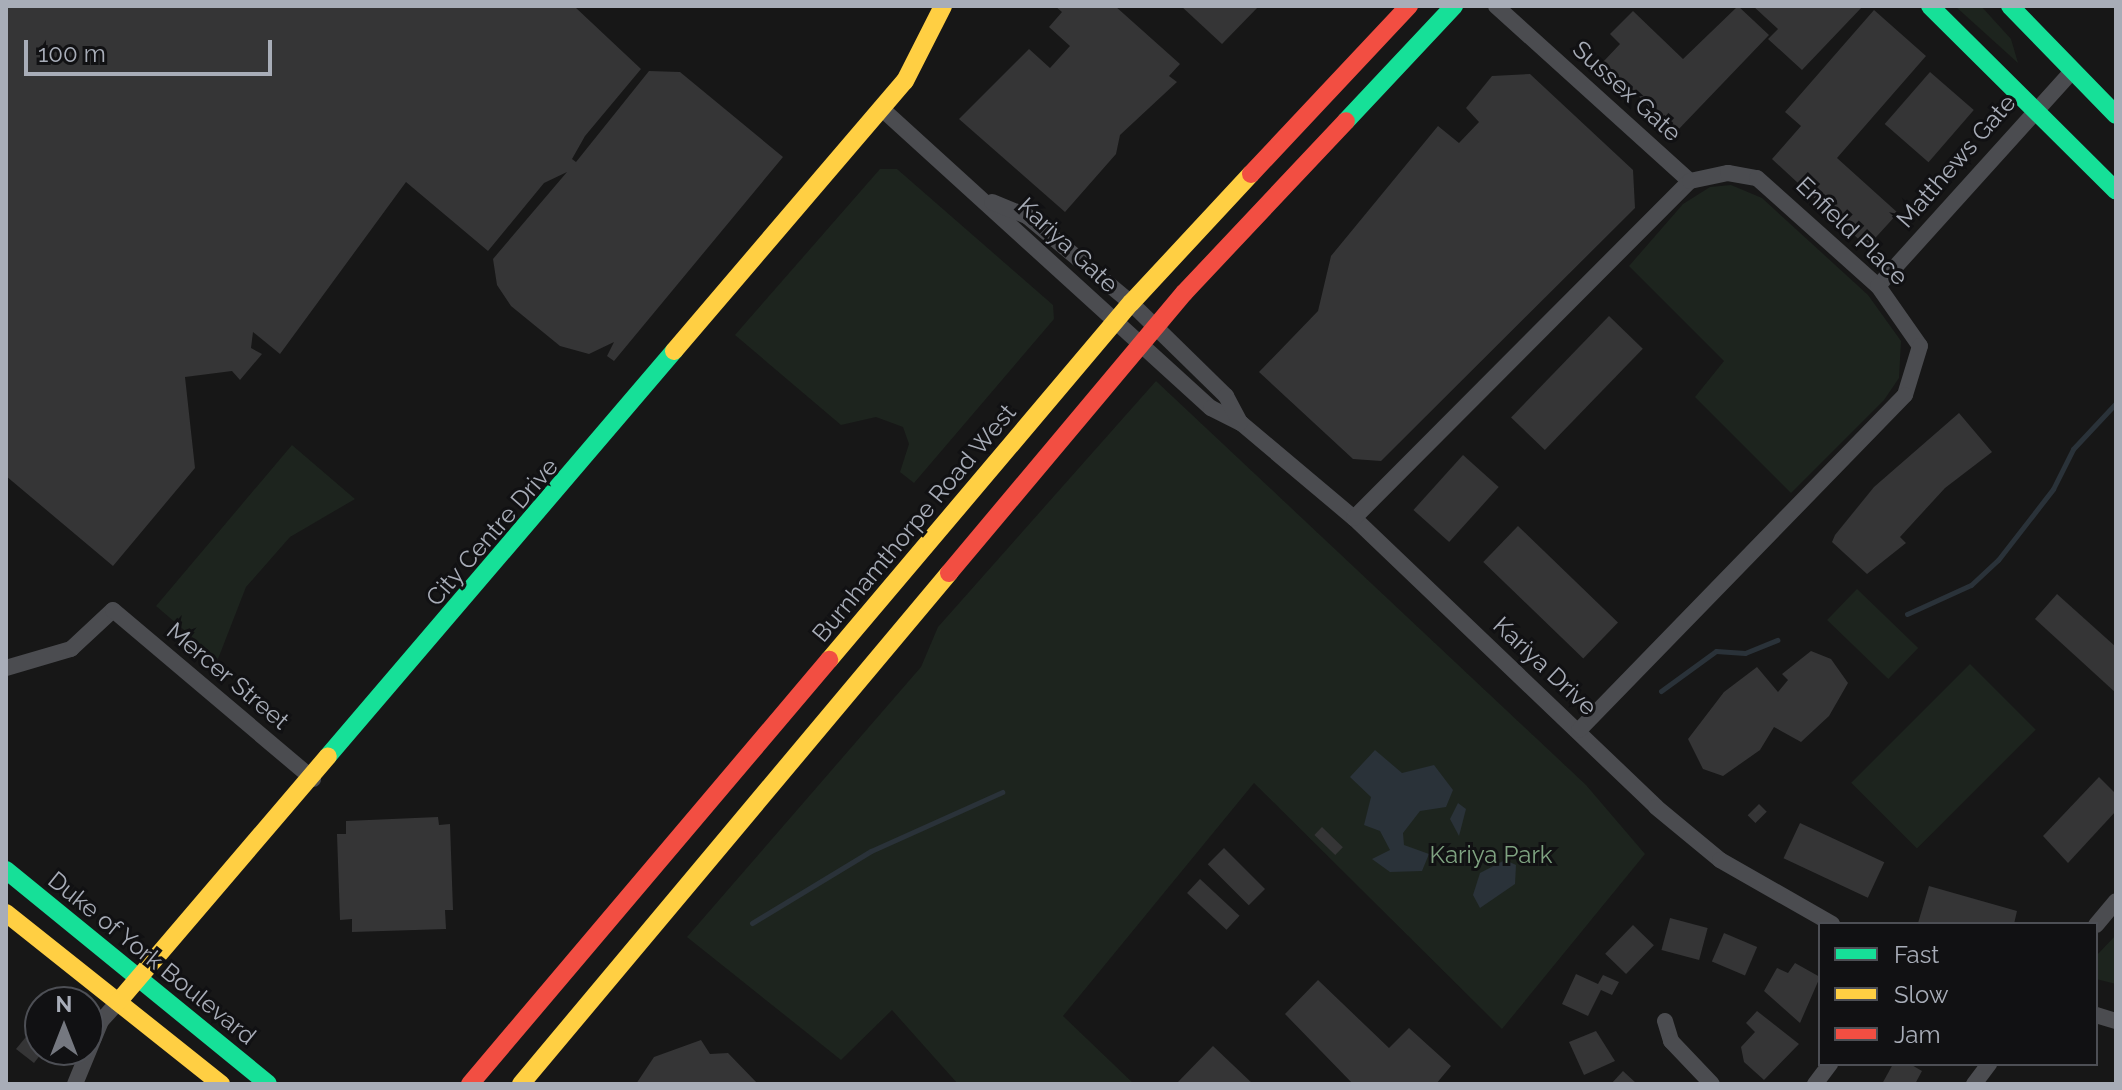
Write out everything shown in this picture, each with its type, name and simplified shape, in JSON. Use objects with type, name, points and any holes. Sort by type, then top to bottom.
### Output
[{"type":"main road","name":"City Centre Drive","points":[[118,1002],[313,779],[905,81],[943,6]]},
{"type":"main road","name":"Burnhamthorpe Road West","points":[[470,1084],[1131,303],[1409,6]]},
{"type":"main road","points":[[521,1084],[1157,327],[1454,6]]},
{"type":"main road","points":[[1930,6],[2116,191]]},
{"type":"main road","points":[[2010,6],[2116,115]]},
{"type":"main road","name":"Duke of York Boulevard","points":[[6,870],[268,1084]]},
{"type":"main road","points":[[6,913],[221,1084]]},
{"type":"street","name":"Sussex Gate","points":[[1496,6],[1690,181]]},
{"type":"street","name":"Matthews Gate","points":[[1878,286],[2035,108],[2073,70]]},
{"type":"street","name":"Kariya Gate","points":[[881,108],[990,202],[1010,229],[1115,322]]},
{"type":"street","name":"Enfield Place","points":[[1579,730],[1905,395],[1920,346],[1878,286],[1757,178],[1728,173],[1690,181]]},
{"type":"street","points":[[1354,518],[1690,181]]},
{"type":"street","name":"Kariya Gate","points":[[990,202],[1027,216],[1131,303]]},
{"type":"street","name":"Kariya Drive","points":[[1131,303],[1226,396],[1241,423]]},
{"type":"street","name":"Kariya Drive","points":[[1115,322],[1211,408],[1241,423],[1354,518],[1720,860],[1828,922]]},
{"type":"street","name":"Mercer Street","points":[[6,668],[71,649],[113,610],[313,779]]},
{"type":"street","points":[[2098,923],[2116,901]]},
{"type":"street","name":"City Centre Drive","points":[[75,1084],[101,1021],[118,1002]]},
{"type":"street","points":[[1665,1021],[1671,1041],[1712,1084]]},
{"type":"street","points":[[1815,1084],[1828,1066]]},
{"type":"street","points":[[1974,1084],[1988,1066]]},
{"type":"green space","points":[[1955,6],[1981,6],[2011,39],[2018,63]]},
{"type":"green space","points":[[880,169],[897,169],[1053,305],[1054,319],[914,483],[900,472],[909,444],[903,427],[876,417],[841,425],[735,335]]},
{"type":"green space","points":[[1731,185],[1762,198],[1868,295],[1901,341],[1899,378],[1884,400],[1791,493],[1695,397],[1724,361],[1629,266],[1683,204],[1710,187]]},
{"type":"green space","name":"Kariya Park","points":[[1156,381],[1586,785],[1645,854],[1502,1029],[1254,783],[1063,1016],[1134,1084],[958,1084],[892,1010],[841,1060],[687,937],[921,667],[938,627]]},
{"type":"green space","points":[[292,445],[355,499],[290,537],[246,587],[218,659],[156,606]]},
{"type":"green space","points":[[1857,589],[1918,648],[1888,679],[1827,620]]},
{"type":"green space","points":[[1970,664],[2036,730],[1917,849],[1851,783]]},
{"type":"green space","points":[[2116,935],[2116,984],[2098,980],[2098,954]]},
{"type":"shaded area","points":[[1375,750],[1402,773],[1434,765],[1453,790],[1446,807],[1420,811],[1403,833],[1404,845],[1429,854],[1422,871],[1390,872],[1372,859],[1390,850],[1380,831],[1364,825],[1371,797],[1350,777]]},
{"type":"shaded area","points":[[1458,803],[1466,809],[1459,836],[1450,819]]},
{"type":"shaded area","points":[[1505,860],[1516,865],[1515,884],[1480,908],[1473,895],[1480,873]]},
{"type":"building","points":[[6,6],[575,7],[641,69],[585,136],[572,159],[576,162],[649,71],[680,72],[783,157],[614,361],[607,356],[614,342],[589,354],[560,346],[511,306],[497,285],[493,259],[567,172],[544,183],[488,251],[406,182],[280,354],[253,332],[251,348],[262,354],[240,380],[232,371],[185,377],[195,468],[113,566],[6,476]]},
{"type":"building","points":[[1055,6],[1115,6],[1180,64],[1169,76],[1177,82],[1120,135],[1116,154],[1065,212],[959,119],[1029,49],[1050,68],[1070,46],[1049,27],[1062,12]]},
{"type":"building","points":[[1181,6],[1259,6],[1222,44]]},
{"type":"building","points":[[1738,6],[1769,35],[1676,132],[1603,62],[1620,44],[1610,34],[1633,11],[1683,59]]},
{"type":"building","points":[[1753,6],[1863,6],[1802,70],[1768,39],[1778,29]]},
{"type":"building","points":[[1874,10],[1926,56],[1837,158],[1898,213],[1867,247],[1772,159],[1801,126],[1785,112]]},
{"type":"building","points":[[1930,72],[1974,110],[1929,162],[1885,124]]},
{"type":"building","points":[[1530,74],[1633,170],[1635,208],[1381,461],[1353,459],[1259,372],[1318,311],[1331,256],[1438,126],[1459,143],[1479,122],[1466,108],[1492,76]]},
{"type":"building","points":[[1609,316],[1643,349],[1545,450],[1511,417]]},
{"type":"building","points":[[1959,413],[1992,452],[1945,488],[1900,537],[1906,543],[1867,574],[1832,542],[1835,535],[1874,487]]},
{"type":"building","points":[[1463,455],[1499,487],[1449,542],[1413,510]]},
{"type":"building","points":[[1518,526],[1618,623],[1583,659],[1483,562]]},
{"type":"building","points":[[2057,594],[2116,647],[2116,693],[2035,619]]},
{"type":"building","points":[[1811,651],[1831,659],[1848,683],[1829,716],[1801,742],[1774,727],[1760,750],[1723,776],[1703,769],[1688,739],[1724,692],[1757,667],[1778,692],[1788,680],[1782,674]]},
{"type":"building","points":[[2099,777],[2116,794],[2116,811],[2068,863],[2043,836]]},
{"type":"building","points":[[1759,804],[1767,812],[1755,823],[1748,815]]},
{"type":"building","points":[[438,817],[439,825],[450,824],[453,910],[445,910],[446,929],[352,932],[352,919],[340,920],[337,834],[346,834],[346,821]]},
{"type":"building","points":[[1800,823],[1884,862],[1868,898],[1784,858]]},
{"type":"building","points":[[1322,827],[1343,847],[1335,855],[1314,835]]},
{"type":"building","points":[[1224,848],[1265,889],[1249,905],[1208,864]]},
{"type":"building","points":[[1200,879],[1239,916],[1227,930],[1187,893]]},
{"type":"building","points":[[1929,886],[2017,911],[2014,922],[1918,922]]},
{"type":"building","points":[[1670,918],[1708,928],[1699,960],[1661,950]]},
{"type":"building","points":[[1633,925],[1654,945],[1626,974],[1605,954]]},
{"type":"building","points":[[1724,933],[1757,947],[1745,976],[1712,962]]},
{"type":"building","points":[[1795,963],[1818,976],[1800,1023],[1764,991],[1777,968],[1788,973]]},
{"type":"building","points":[[1576,974],[1598,984],[1603,975],[1619,982],[1612,995],[1601,990],[1588,1016],[1562,1004]]},
{"type":"building","points":[[1318,980],[1389,1048],[1409,1028],[1451,1066],[1436,1084],[1353,1084],[1285,1014]]},
{"type":"building","points":[[1757,1011],[1799,1044],[1764,1080],[1744,1062],[1741,1047],[1755,1032],[1746,1023]]},
{"type":"building","points":[[1596,1031],[1615,1061],[1584,1075],[1569,1042]]},
{"type":"building","points":[[24,1039],[24,1055],[16,1049]]},
{"type":"building","points":[[701,1040],[710,1054],[728,1053],[758,1084],[636,1084],[654,1057]]},
{"type":"building","points":[[1213,1046],[1253,1084],[1176,1084]]},
{"type":"building","points":[[1892,1066],[1913,1066],[1922,1071],[1915,1084],[1882,1084]]},
{"type":"building","points":[[1623,1071],[1637,1084],[1611,1084]]},
{"type":"waterway","points":[[1907,614],[1971,585],[1998,560],[2053,489],[2073,449],[2116,403]]},
{"type":"waterway","points":[[1661,691],[1716,651],[1745,653],[1777,640]]},
{"type":"waterway","points":[[752,923],[871,851],[1002,792]]},
{"type":"traffic: fast","points":[[1346,121],[1454,6]]},
{"type":"traffic: fast","points":[[1930,6],[2116,191]]},
{"type":"traffic: fast","points":[[2010,6],[2116,115]]},
{"type":"traffic: fast","points":[[328,756],[674,351]]},
{"type":"traffic: fast","points":[[6,870],[268,1084]]},
{"type":"traffic: slow","points":[[674,351],[905,81],[943,6]]},
{"type":"traffic: slow","points":[[829,660],[1131,303],[1251,174]]},
{"type":"traffic: slow","points":[[521,1084],[949,573]]},
{"type":"traffic: slow","points":[[118,1002],[328,756]]},
{"type":"traffic: slow","points":[[6,913],[221,1084]]},
{"type":"traffic: jam","points":[[1251,174],[1409,6]]},
{"type":"traffic: jam","points":[[949,573],[1184,293],[1346,121]]},
{"type":"traffic: jam","points":[[470,1084],[829,660]]}]
